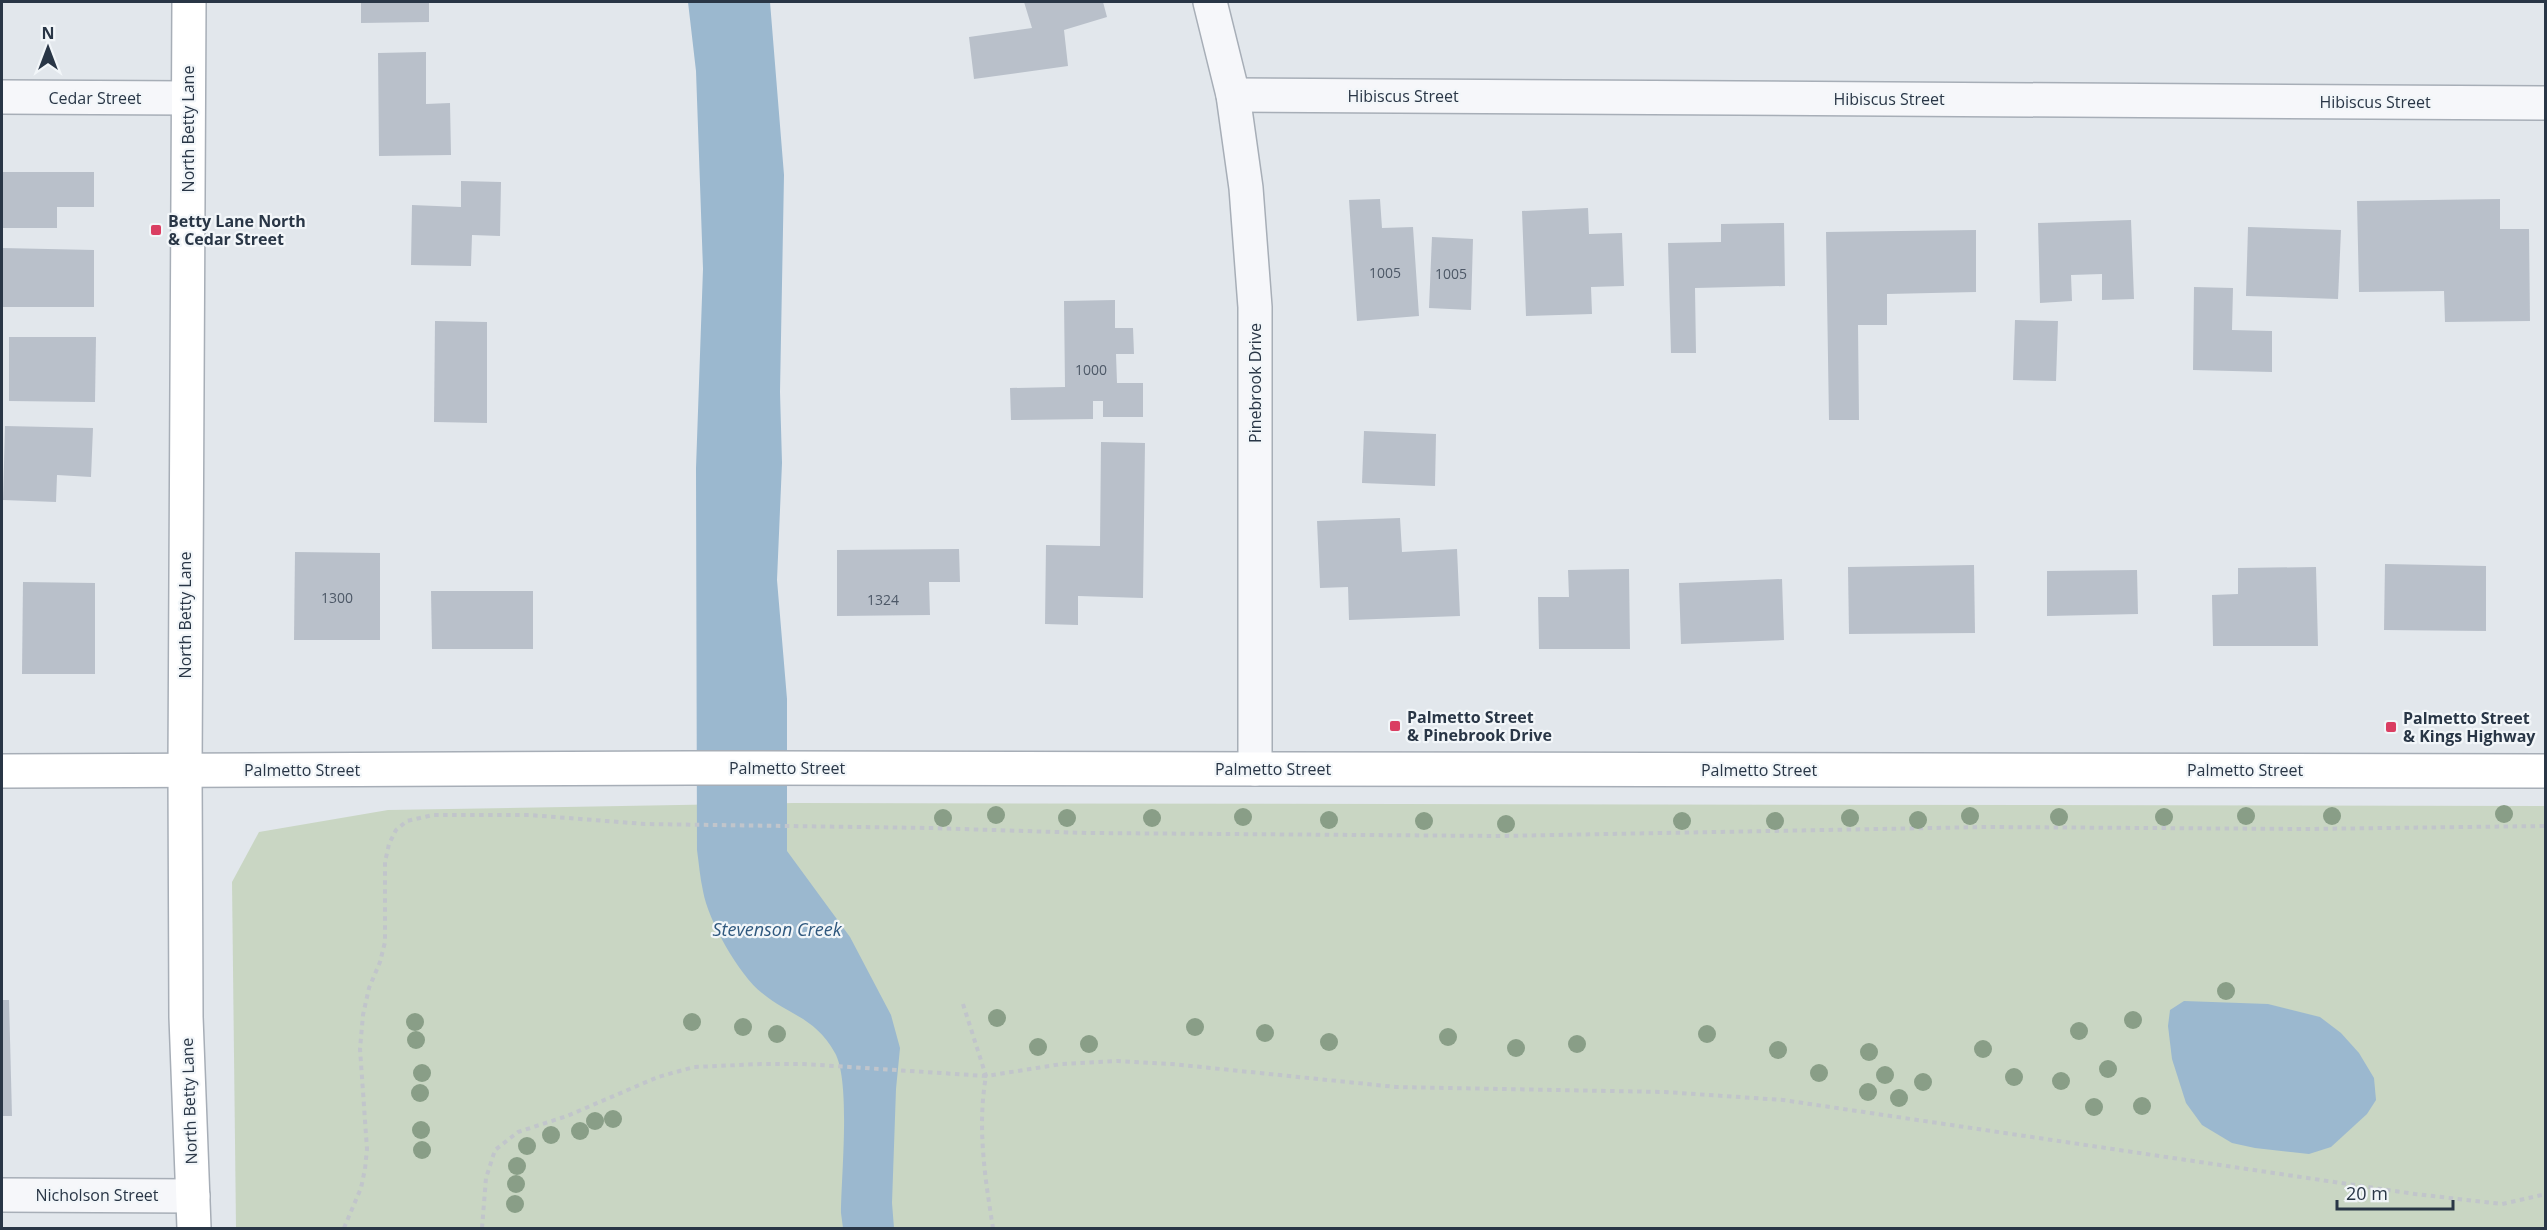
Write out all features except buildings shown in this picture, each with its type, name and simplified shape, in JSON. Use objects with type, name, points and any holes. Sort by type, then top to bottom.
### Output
[{"type":"street","name":"North Betty Lane","points":[[189,2],[184,771],[186,1017],[194,1228]]},
{"type":"street","name":"Pinebrook Drive","points":[[1210,2],[1233,95],[1246,188],[1255,306],[1255,769]]},
{"type":"street","name":"Hibiscus Street","points":[[1233,95],[2546,103]]},
{"type":"street","name":"Cedar Street","points":[[2,97],[188,98]]},
{"type":"street","name":"Palmetto Street","points":[[2,771],[792,768],[2546,771]]},
{"type":"street","name":"Nicholson Street","points":[[2,1195],[193,1196]]},
{"type":"path","points":[[344,1228],[361,1188],[365,1169],[367,1149],[360,1049],[363,1015],[369,988],[381,962],[385,942],[385,862],[389,844],[396,830],[407,821],[433,815],[529,815],[645,824],[1087,833],[1502,836],[1951,828],[2546,826]]},
{"type":"path","points":[[963,1004],[986,1076],[982,1100],[984,1169],[993,1228]]},
{"type":"path","points":[[482,1228],[486,1178],[495,1150],[518,1132],[567,1116],[658,1077],[694,1067],[761,1064],[836,1066],[986,1076],[1062,1064],[1118,1061],[1240,1070],[1396,1087],[1665,1092],[1771,1100],[1900,1116],[2129,1154],[2295,1175],[2415,1194],[2502,1204],[2546,1194]]},
{"type":"green space","points":[[795,803],[2545,806],[2545,1228],[236,1228],[232,882],[259,832],[388,810]]},
{"type":"water","name":"Stevenson Creek","points":[[688,2],[770,2],[784,175],[780,392],[782,463],[777,580],[787,699],[787,851],[850,937],[891,1015],[900,1048],[896,1089],[892,1203],[894,1228],[843,1228],[841,1213],[843,1085],[835,1053],[810,1024],[772,1001],[744,974],[711,917],[701,881],[697,850],[696,468],[703,269],[696,71]]},
{"type":"water","points":[[2184,1001],[2268,1004],[2320,1017],[2341,1033],[2359,1053],[2374,1078],[2376,1100],[2367,1114],[2331,1147],[2309,1154],[2232,1143],[2202,1125],[2186,1103],[2172,1059],[2168,1026],[2170,1010]]},
{"type":"place","name":"Betty Lane North & Cedar Street","points":[[156,230]]},
{"type":"place","name":"Palmetto Street & Pinebrook Drive","points":[[1395,726]]},
{"type":"place","name":"Palmetto Street & Kings Highway","points":[[2391,727]]}]
